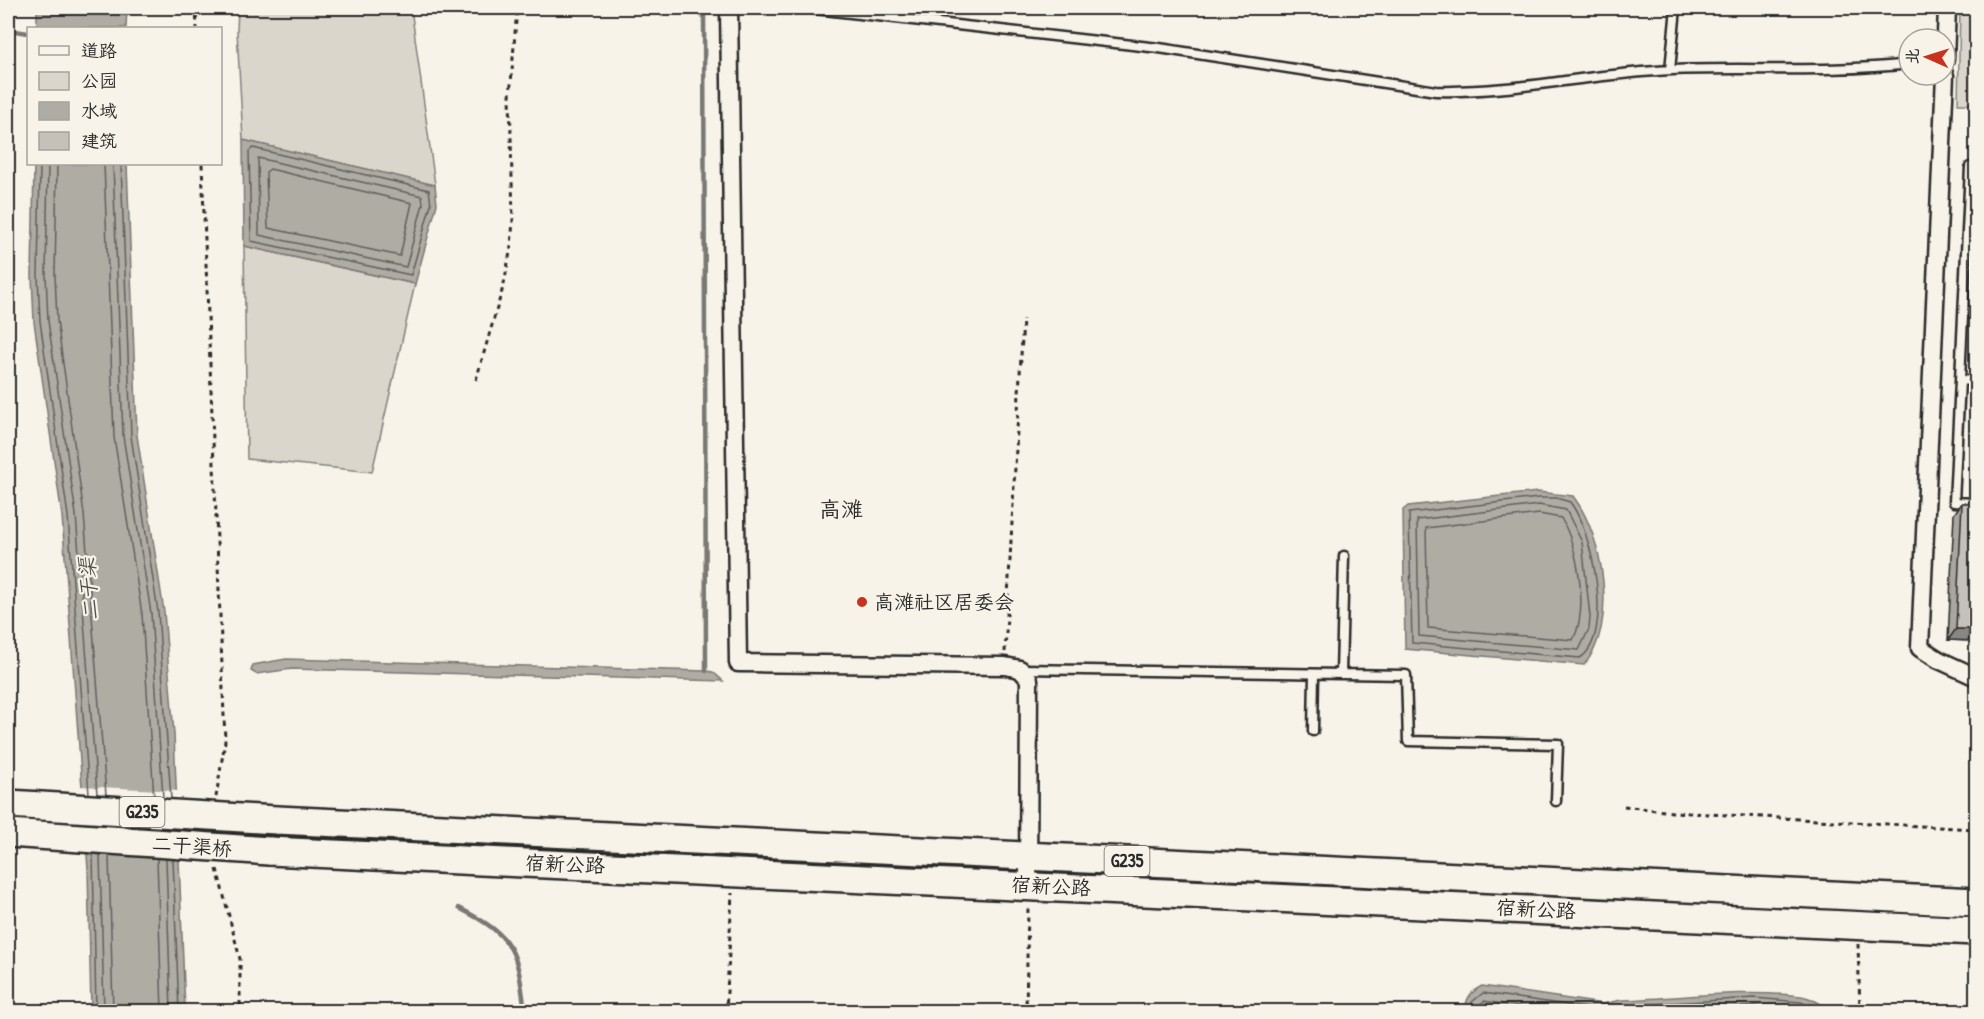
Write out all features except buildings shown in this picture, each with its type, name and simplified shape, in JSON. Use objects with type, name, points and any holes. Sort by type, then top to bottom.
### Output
[{"type":"highway","name":"二干渠桥","points":[[8,804],[277,820]]},
{"type":"highway","name":"宿新公路","points":[[277,820],[1977,902]]},
{"type":"highway","name":"二干渠桥","points":[[8,833],[269,851]]},
{"type":"highway","name":"宿新公路","points":[[269,851],[1977,930]]},
{"type":"street","points":[[729,8],[738,663],[1012,668],[1029,679],[1030,857],[1028,885]]},
{"type":"street","points":[[1946,27],[1947,8]]},
{"type":"street","points":[[1943,87],[1920,648],[1939,660],[1977,676]]},
{"type":"lane","points":[[806,8],[1159,48],[1436,91],[1472,92],[1670,70],[1875,68],[1897,65]]},
{"type":"lane","points":[[1670,70],[1676,8]]},
{"type":"lane","points":[[1977,168],[1970,167],[1973,181],[1972,221],[1966,241],[1954,502],[1977,503]]},
{"type":"lane","points":[[1960,380],[1977,381]]},
{"type":"lane","points":[[1341,674],[1344,556]]},
{"type":"lane","points":[[1012,668],[1406,675],[1408,741],[1558,744],[1556,801]]},
{"type":"lane","points":[[1313,730],[1314,674]]},
{"type":"path","points":[[196,8],[197,27]]},
{"type":"path","points":[[476,380],[504,284],[512,247],[510,96],[518,8]]},
{"type":"path","points":[[202,165],[225,741],[216,800]]},
{"type":"path","points":[[1012,668],[1023,319]]},
{"type":"path","points":[[1624,806],[1672,812],[1977,829]]},
{"type":"path","points":[[217,866],[240,959],[240,1011]]},
{"type":"path","points":[[726,1011],[732,872]]},
{"type":"path","points":[[1026,1011],[1028,885]]},
{"type":"path","points":[[1857,925],[1860,1011]]},
{"type":"green space","points":[[238,8],[411,8],[435,185],[243,140],[237,31]]},
{"type":"green space","points":[[1960,8],[1976,8],[1976,104],[1958,104]]},
{"type":"green space","points":[[244,246],[415,284],[372,472],[247,459]]},
{"type":"water","points":[[37,8],[127,8],[126,27],[37,27]]},
{"type":"water","points":[[243,140],[435,185],[437,204],[415,284],[244,246]]},
{"type":"water","name":"二干渠","points":[[34,165],[127,165],[137,435],[164,612],[174,734],[185,1011],[91,1011],[88,869],[62,516],[34,322],[32,276]]},
{"type":"water","points":[[1538,492],[1573,496],[1584,513],[1599,556],[1604,604],[1601,627],[1595,648],[1584,665],[1405,649],[1403,510],[1408,506]]},
{"type":"water","points":[[286,659],[706,671],[713,672],[723,681],[292,669],[256,674],[251,671],[253,665]]},
{"type":"water","points":[[1482,986],[1603,1004],[1620,1000],[1756,993],[1778,994],[1808,998],[1820,1003],[1828,1011],[1465,1011],[1469,996]]},
{"type":"pier","points":[[80,786],[179,791],[182,852],[83,847]]},
{"type":"waterway","points":[[704,8],[706,671]]},
{"type":"waterway","points":[[9,30],[27,33]]},
{"type":"waterway","points":[[459,908],[492,928],[510,948],[516,960],[525,1012]]},
{"type":"place","name":"高滩社区居委会","points":[[862,602]]},
{"type":"district","name":"高滩","points":[[841,509]]}]
